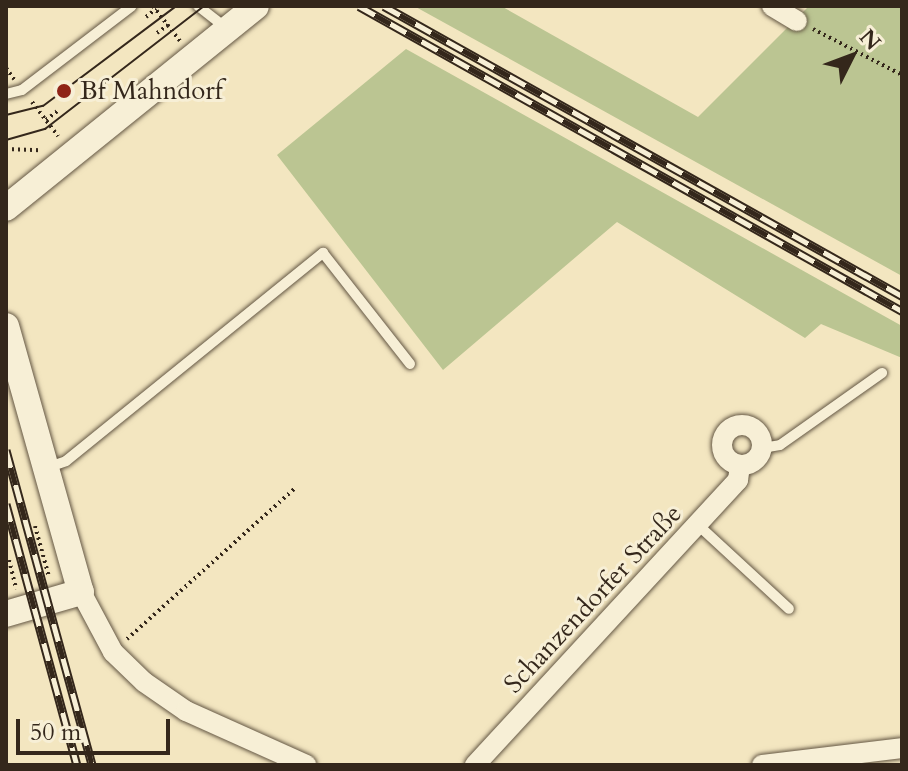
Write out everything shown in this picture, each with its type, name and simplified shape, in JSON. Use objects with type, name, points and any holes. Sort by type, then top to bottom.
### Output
[{"type":"street","points":[[6,208],[256,6]]},
{"type":"street","points":[[772,6],[797,21]]},
{"type":"street","points":[[6,326],[81,592],[113,652],[144,682],[186,711],[306,765]]},
{"type":"street","points":[[740,465],[723,451],[730,430],[752,428],[762,448]]},
{"type":"street","name":"Schanzendorfer Straße","points":[[475,765],[738,480],[740,465],[755,461],[762,448]]},
{"type":"street","points":[[6,614],[81,592]]},
{"type":"street","points":[[762,765],[902,748]]},
{"type":"lane","points":[[6,94],[22,90],[132,6]]},
{"type":"lane","points":[[198,6],[228,31]]},
{"type":"lane","points":[[44,469],[66,461],[323,253],[410,364]]},
{"type":"lane","points":[[762,448],[780,445],[882,373]]},
{"type":"lane","points":[[697,524],[789,609]]},
{"type":"path","points":[[146,17],[155,8],[194,59]]},
{"type":"path","points":[[797,21],[902,75]]},
{"type":"path","points":[[157,33],[168,25]]},
{"type":"path","points":[[6,68],[61,140],[54,145]]},
{"type":"path","points":[[46,120],[59,110]]},
{"type":"path","points":[[6,149],[47,150]]},
{"type":"path","points":[[113,652],[295,488]]},
{"type":"path","points":[[35,526],[55,600]]},
{"type":"green space","points":[[414,6],[501,6],[698,117],[809,6],[902,6],[902,276]]},
{"type":"green space","points":[[406,49],[902,326],[902,358],[821,324],[805,338],[617,222],[443,370],[277,155]]},
{"type":"tram line","points":[[6,115],[43,106],[176,6]]},
{"type":"tram line","points":[[6,140],[45,129],[204,6]]},
{"type":"railway","points":[[359,6],[902,311]]},
{"type":"railway","points":[[384,6],[902,296]]},
{"type":"railway","points":[[6,450],[92,765]]},
{"type":"railway","points":[[6,504],[77,765]]},
{"type":"place","name":"Bf Mahndorf","points":[[64,91]]}]
